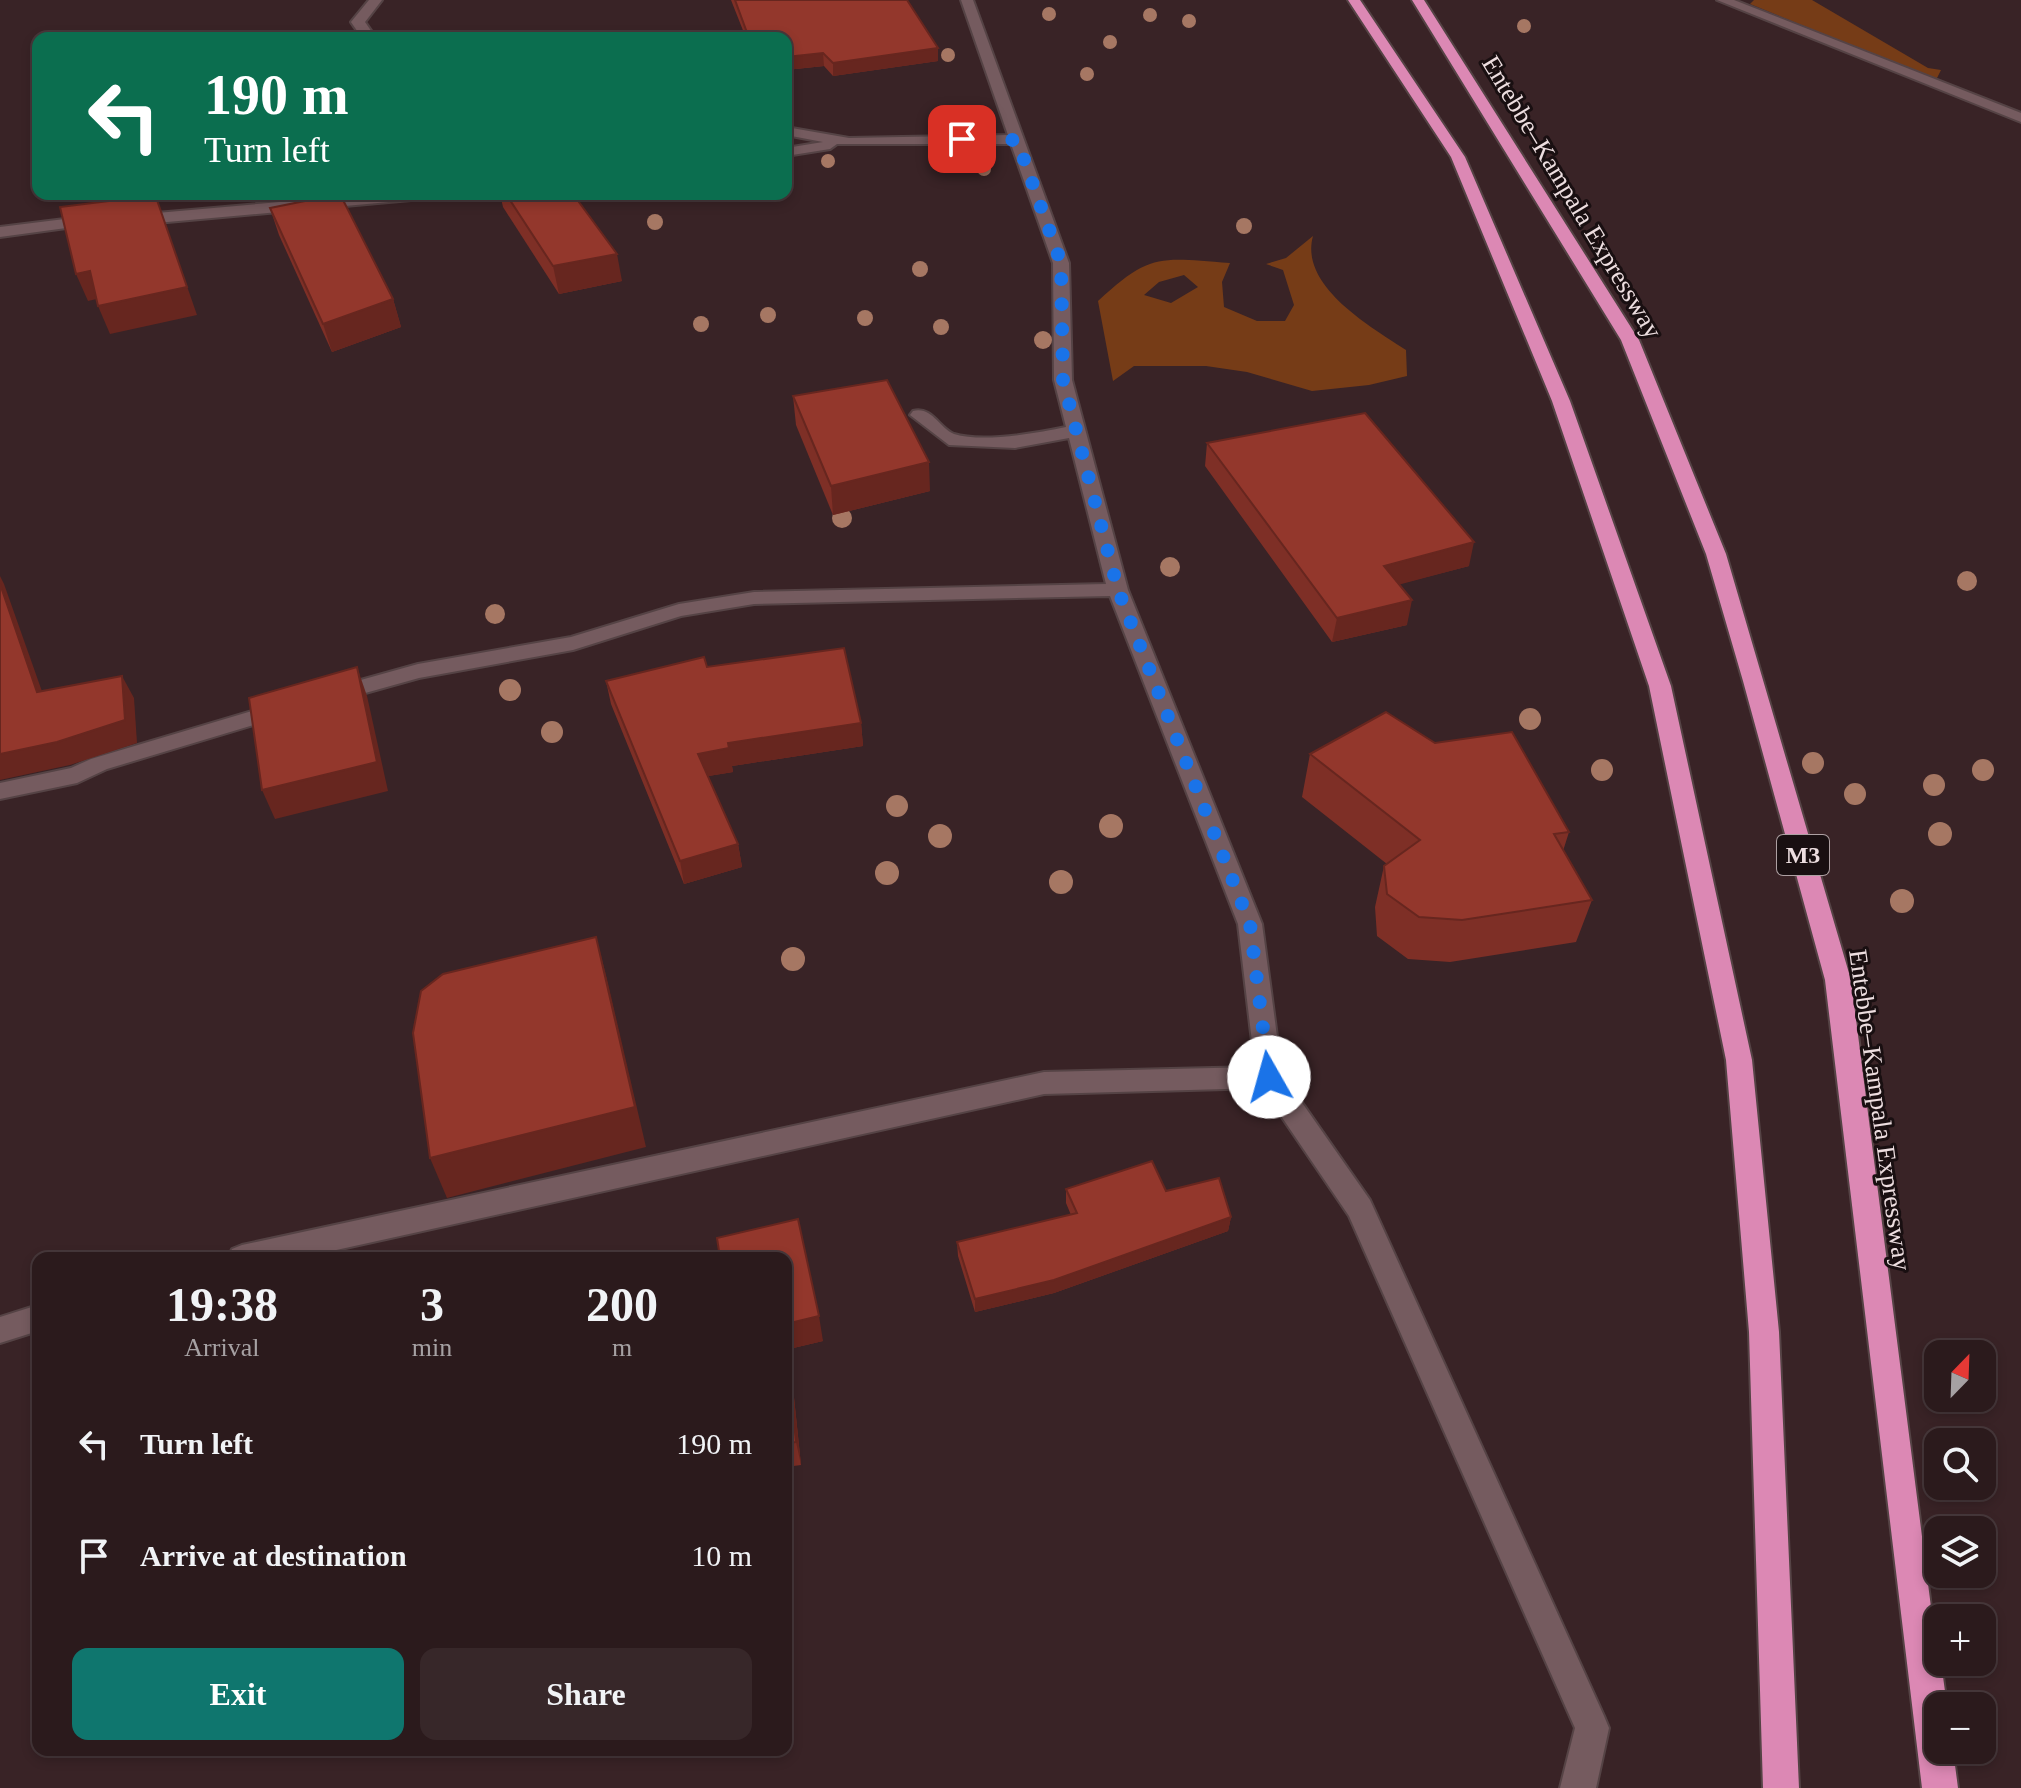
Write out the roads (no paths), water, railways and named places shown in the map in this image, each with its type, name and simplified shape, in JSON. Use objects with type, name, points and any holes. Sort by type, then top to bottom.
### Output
[{"type":"highway","points":[[1354,0],[1458,157],[1561,401],[1660,686],[1739,1060],[1764,1332],[1781,1788]]},
{"type":"highway","name":"Entebbe–Kampala Expressway","points":[[1418,0],[1630,340],[1716,554],[1754,681],[1838,980],[1940,1788]]},
{"type":"street","points":[[365,32],[358,22],[376,0]]},
{"type":"street","points":[[967,0],[1061,263],[1063,380],[1118,590],[1250,924],[1269,1077],[1360,1209],[1592,1728],[1578,1788]]},
{"type":"street","points":[[1723,0],[2021,118]]},
{"type":"street","points":[[792,132],[849,142]]},
{"type":"street","points":[[792,151],[849,142],[935,138],[1017,140]]},
{"type":"street","points":[[0,232],[116,219],[148,221],[361,200]]},
{"type":"street","points":[[919,415],[949,439],[1015,442],[1077,431]]},
{"type":"street","points":[[0,791],[77,775],[99,764],[418,671],[573,643],[679,610],[754,598],[1118,590]]},
{"type":"street","points":[[269,1252],[1044,1083],[1269,1077]]},
{"type":"street","points":[[0,1330],[32,1320]]}]
